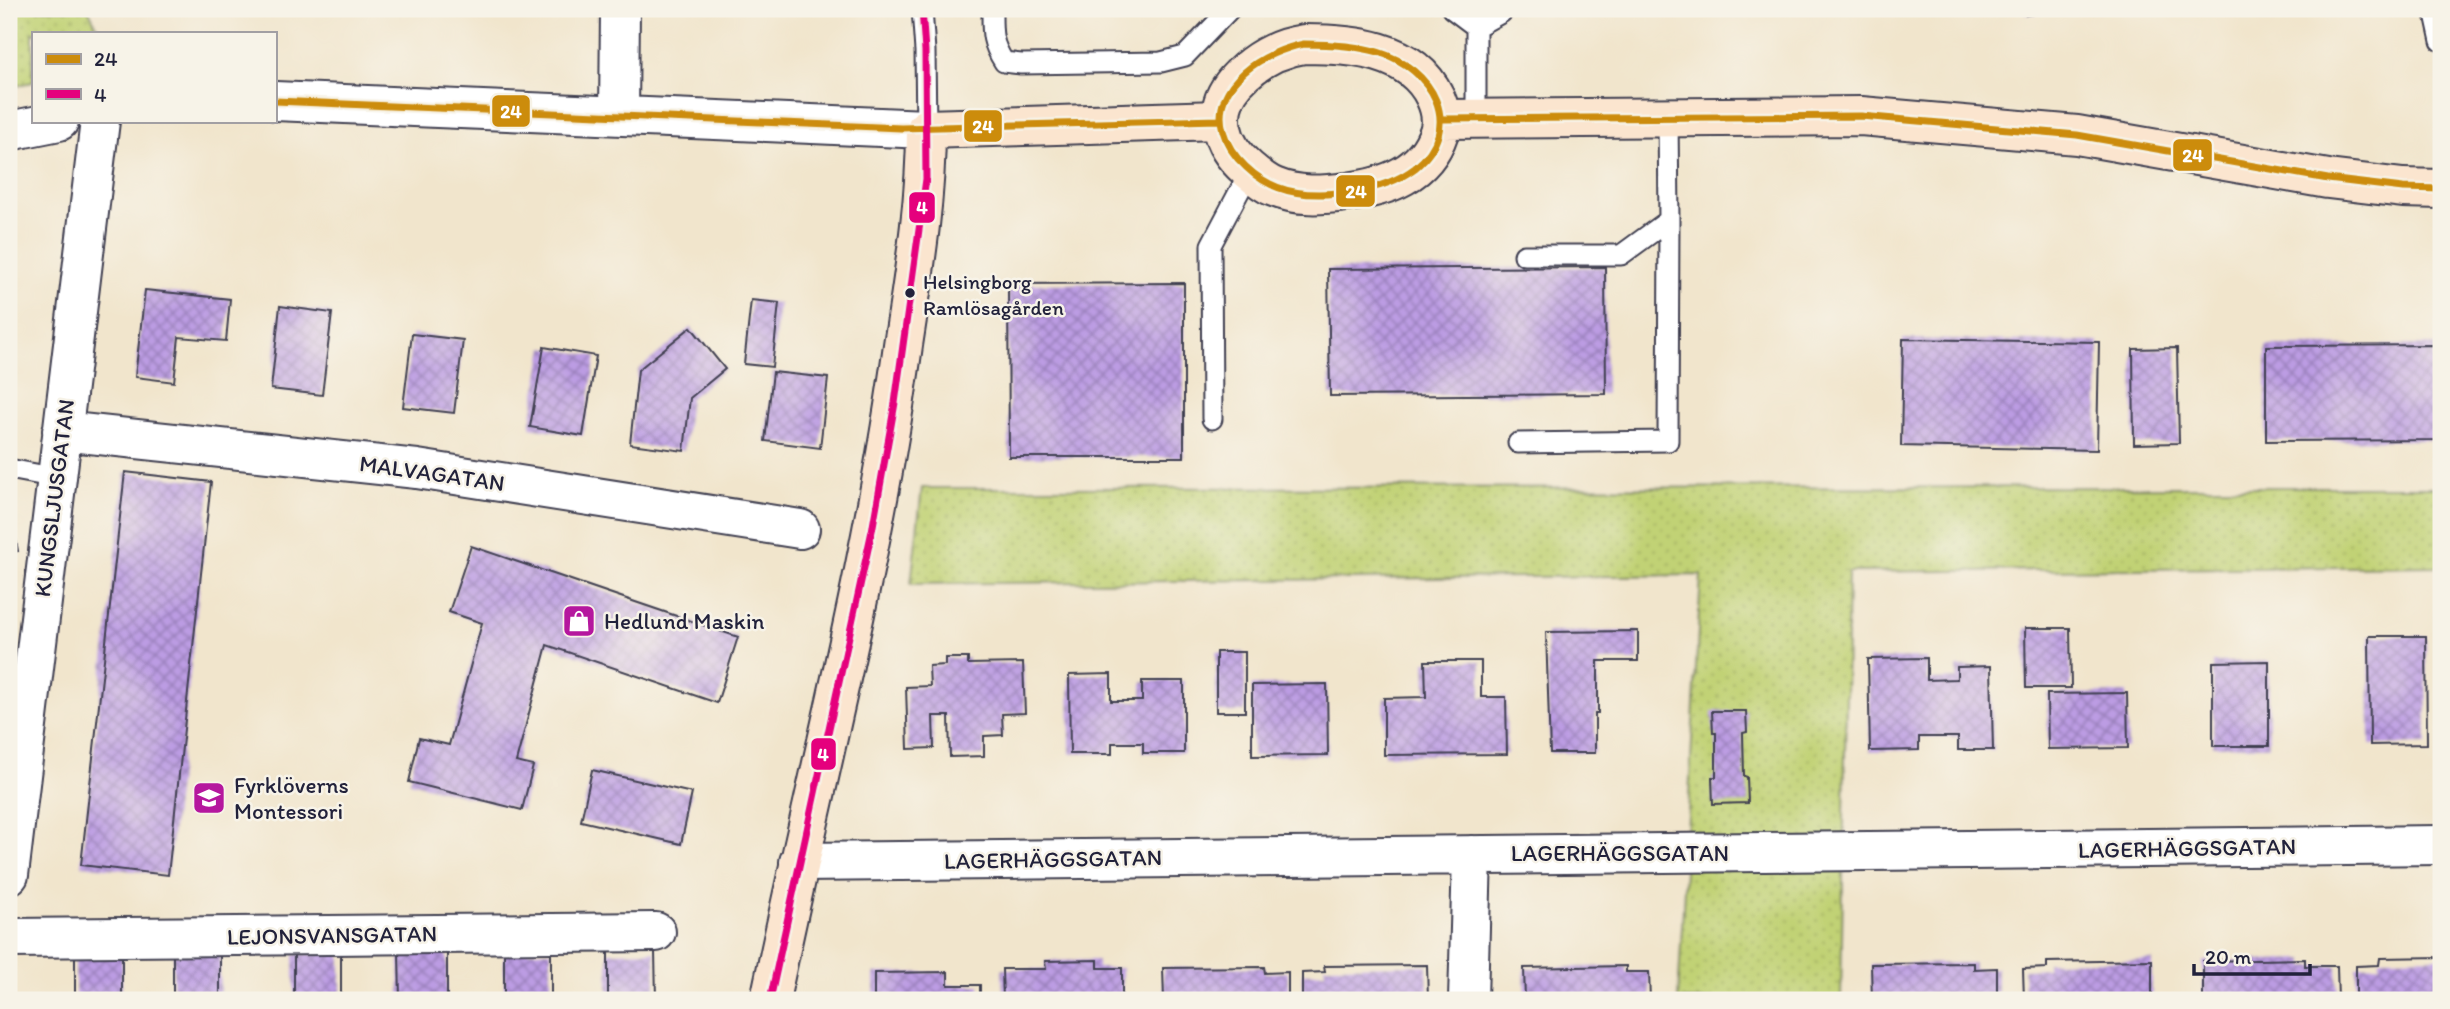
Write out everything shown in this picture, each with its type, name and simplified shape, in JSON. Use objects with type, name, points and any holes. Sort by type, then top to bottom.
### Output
[{"type":"street","points":[[619,116],[620,9]]},
{"type":"street","points":[[1459,119],[1434,144],[1419,165],[1406,175],[1378,187],[1328,195],[1304,195],[1271,186],[1250,171],[1233,153],[1223,137],[1219,120],[1223,101],[1242,75],[1271,52],[1304,44],[1328,44],[1378,52],[1406,64],[1427,83],[1437,102],[1459,119],[1861,116],[1940,121],[2077,135],[2360,183],[2441,189]]},
{"type":"street","points":[[276,101],[926,128],[1219,120]]},
{"type":"street","points":[[9,131],[54,122]]},
{"type":"street","name":"KUNGSLJUSGATAN","points":[[9,876],[19,706],[57,478],[100,122]]},
{"type":"street","points":[[770,1000],[847,649],[895,403],[926,179],[926,128]]},
{"type":"street","name":"MALVAGATAN","points":[[62,430],[417,468],[800,529]]},
{"type":"street","name":"LAGERHÄGGSGATAN","points":[[799,862],[2441,845]]},
{"type":"street","points":[[1468,1000],[1472,855]]},
{"type":"street","name":"LEJONSVANSGATAN","points":[[9,938],[656,932]]},
{"type":"lane","points":[[922,9],[926,128]]},
{"type":"lane","points":[[992,9],[991,38],[995,49],[1004,62],[1021,64],[1161,62],[1185,56],[1230,9]]},
{"type":"lane","points":[[1452,9],[1476,27]]},
{"type":"lane","points":[[1476,27],[1505,9]]},
{"type":"lane","points":[[2434,9],[2441,41]]},
{"type":"lane","points":[[1459,119],[1476,27]]},
{"type":"lane","points":[[1518,443],[1668,441],[1668,116]]},
{"type":"lane","points":[[1212,419],[1211,245],[1250,171]]},
{"type":"lane","points":[[1524,255],[1621,255],[1669,220]]},
{"type":"lane","points":[[9,469],[57,478]]},
{"type":"green space","points":[[9,9],[88,9],[100,32],[32,32],[32,82],[9,87]]},
{"type":"green space","points":[[2441,487],[2441,566],[1848,572],[1841,1000],[1678,1000],[1701,575],[911,584],[922,488]]},
{"type":"building","points":[[2025,9],[2059,9],[2059,10],[2026,15]]},
{"type":"building","points":[[1605,267],[1606,394],[1330,396],[1328,269]]},
{"type":"building","points":[[1184,283],[1184,457],[1009,457],[1008,284]]},
{"type":"building","points":[[145,290],[230,299],[226,341],[179,337],[174,382],[135,377]]},
{"type":"building","points":[[751,300],[779,303],[772,367],[744,364]]},
{"type":"building","points":[[280,306],[332,313],[322,395],[271,389]]},
{"type":"building","points":[[691,327],[725,369],[690,398],[684,451],[630,444],[638,370]]},
{"type":"building","points":[[412,334],[463,340],[454,413],[403,407]]},
{"type":"building","points":[[1903,339],[2099,342],[2097,450],[1901,446]]},
{"type":"building","points":[[2441,345],[2441,440],[2266,441],[2266,346]]},
{"type":"building","points":[[544,347],[596,356],[583,436],[530,427]]},
{"type":"building","points":[[2177,348],[2179,443],[2134,444],[2133,349]]},
{"type":"building","points":[[773,372],[828,378],[820,448],[765,441]]},
{"type":"building","points":[[125,472],[211,482],[168,875],[81,865]]},
{"type":"building","points":[[9,501],[18,551],[9,552]]},
{"type":"building","points":[[471,546],[738,637],[717,703],[547,645],[516,762],[533,766],[522,810],[409,782],[419,738],[449,745],[482,623],[449,612]]},
{"type":"building","points":[[2025,628],[2070,628],[2071,688],[2026,688]]},
{"type":"building","points":[[1638,631],[1638,661],[1598,661],[1595,753],[1550,753],[1546,632]]},
{"type":"building","points":[[2369,636],[2426,636],[2427,744],[2370,745]]},
{"type":"building","points":[[1216,652],[1245,652],[1245,712],[1216,712]]},
{"type":"building","points":[[945,658],[968,658],[968,664],[1023,663],[1025,713],[1002,714],[1003,735],[984,736],[984,756],[950,757],[949,716],[933,716],[934,748],[908,749],[906,687],[930,686],[929,666],[945,665]]},
{"type":"building","points":[[1927,658],[1927,680],[1957,679],[1957,667],[1991,666],[1993,750],[1958,750],[1958,737],[1919,737],[1919,750],[1870,751],[1868,659]]},
{"type":"building","points":[[1425,661],[1481,661],[1481,697],[1506,697],[1507,754],[1384,755],[1384,698],[1426,697]]},
{"type":"building","points":[[2269,661],[2269,746],[2213,746],[2213,662]]},
{"type":"building","points":[[1111,674],[1111,701],[1142,701],[1142,681],[1184,681],[1184,753],[1143,753],[1143,743],[1112,743],[1112,754],[1070,754],[1069,675]]},
{"type":"building","points":[[1327,684],[1328,755],[1252,756],[1252,685]]},
{"type":"building","points":[[2127,693],[2128,748],[2048,749],[2047,694]]},
{"type":"building","points":[[1712,711],[1746,711],[1747,732],[1743,733],[1748,803],[1713,804],[1712,777],[1716,777],[1716,733],[1713,733]]},
{"type":"building","points":[[592,770],[692,793],[681,844],[581,821]]},
{"type":"building","points":[[504,951],[551,951],[551,1000],[504,1000]]},
{"type":"building","points":[[655,951],[656,1000],[608,1000],[608,952]]},
{"type":"building","points":[[75,952],[122,952],[122,1000],[75,1000]]},
{"type":"building","points":[[399,952],[447,952],[447,1000],[400,1000]]},
{"type":"building","points":[[173,954],[220,954],[220,1000],[173,1000]]},
{"type":"building","points":[[294,954],[341,954],[341,1000],[294,1000]]},
{"type":"building","points":[[2441,957],[2441,1000],[2356,1000],[2356,966],[2379,965],[2380,958]]},
{"type":"building","points":[[2305,959],[2305,966],[2337,966],[2338,1000],[2203,1000],[2203,961]]},
{"type":"building","points":[[1098,960],[1098,968],[1122,968],[1122,1000],[1003,1000],[1002,969],[1046,969],[1045,961]]},
{"type":"building","points":[[2152,960],[2152,1000],[2024,1000],[2023,969],[2047,968],[2047,962]]},
{"type":"building","points":[[1974,963],[1974,969],[1997,968],[1997,1000],[1872,1000],[1871,964]]},
{"type":"building","points":[[1427,965],[1428,1000],[1302,1000],[1302,973],[1325,972],[1324,966]]},
{"type":"building","points":[[1626,966],[1626,972],[1649,972],[1650,1000],[1525,1000],[1524,968]]},
{"type":"building","points":[[1264,967],[1265,973],[1288,972],[1288,1000],[1164,1000],[1163,968]]},
{"type":"building","points":[[948,972],[948,985],[980,985],[980,1000],[874,1000],[874,973]]},
{"type":"transit line","name":"4","points":[[770,1000],[873,526],[895,403],[926,179],[922,9]]},
{"type":"transit line","name":"24","points":[[1304,44],[1341,45],[1378,52],[1414,71],[1427,85],[1436,100],[1440,117],[1438,134],[1430,152],[1415,168],[1394,180],[1371,188],[1311,194],[1297,193],[1270,184],[1238,159],[1223,131],[1221,114],[1233,85],[1244,72],[1258,62],[1304,44]]},
{"type":"transit line","name":"24","points":[[276,101],[901,128],[1219,120]]},
{"type":"transit line","name":"24","points":[[1442,119],[1861,116],[2077,135],[2328,179],[2403,188],[2441,189]]},
{"type":"place","name":"Helsingborg Ramlösagården","points":[[910,293]]},
{"type":"place","name":"Hedlund Maskin","points":[[579,621]]},
{"type":"place","name":"Fyrklöverns Montessori","points":[[209,798]]}]
